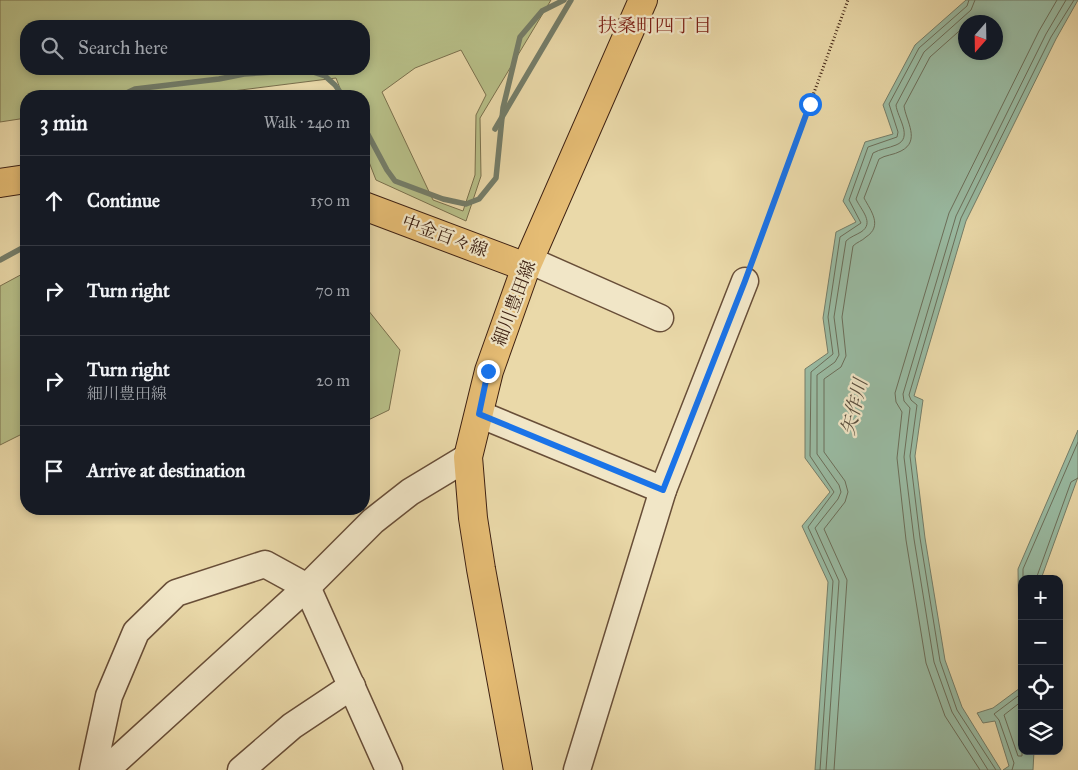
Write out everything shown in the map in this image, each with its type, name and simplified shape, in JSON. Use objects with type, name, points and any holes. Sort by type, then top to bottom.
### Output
[{"type":"main road","name":"細川豊田線","points":[[518,770],[479,552],[468,457],[488,371],[528,264],[643,0]]},
{"type":"main road","points":[[0,182],[20,180]]},
{"type":"main road","name":"中金百々線","points":[[370,208],[528,264]]},
{"type":"street","points":[[528,264],[660,318]]},
{"type":"street","points":[[577,770],[663,490],[745,281]]},
{"type":"street","points":[[479,414],[663,490]]},
{"type":"street","points":[[106,770],[307,587],[373,521],[410,492],[468,457]]},
{"type":"street","points":[[93,770],[109,696],[136,632],[176,593],[265,564],[307,587],[389,770]]},
{"type":"street","points":[[241,770],[292,726],[352,686]]},
{"type":"path","points":[[745,281],[848,0]]},
{"type":"shaded area","points":[[0,0],[551,0],[480,118],[481,176],[466,221],[376,180],[370,164],[370,90],[341,90],[336,78],[241,90],[20,90],[20,119],[0,122]],"holes":[[[461,50],[486,95],[476,115],[475,175],[463,211],[433,200],[382,92],[415,68]]]},
{"type":"shaded area","points":[[20,275],[20,435],[0,445],[0,286]]},
{"type":"shaded area","points":[[370,312],[400,350],[389,410],[370,419]]},
{"type":"water","name":"矢作川","points":[[966,0],[1078,0],[1056,39],[966,221],[914,396],[923,400],[915,456],[925,538],[945,660],[962,707],[1001,770],[815,770],[828,582],[802,526],[830,492],[805,458],[805,369],[828,353],[823,318],[836,232],[856,222],[843,201],[865,142],[893,134],[883,105],[915,45]]},
{"type":"water","points":[[1078,430],[1078,477],[1042,575],[1018,575],[1018,569]]},
{"type":"water","points":[[1018,689],[1018,755],[1034,755],[1033,770],[1003,770],[1009,766],[995,721],[983,723],[977,713],[993,708]]},
{"type":"waterway","points":[[370,138],[395,181],[443,199],[466,204],[479,199],[496,178],[503,108],[520,37],[542,11],[564,0]]},
{"type":"waterway","points":[[495,129],[571,0]]},
{"type":"waterway","points":[[133,90],[239,75]]},
{"type":"waterway","points":[[322,75],[339,90]]},
{"type":"waterway","points":[[0,260],[20,249]]},
{"type":"district","name":"扶桑町四丁目","points":[[655,25]]},
{"type":"route","points":[[488,371],[479,414],[663,490],[745,281],[810,104]]}]
